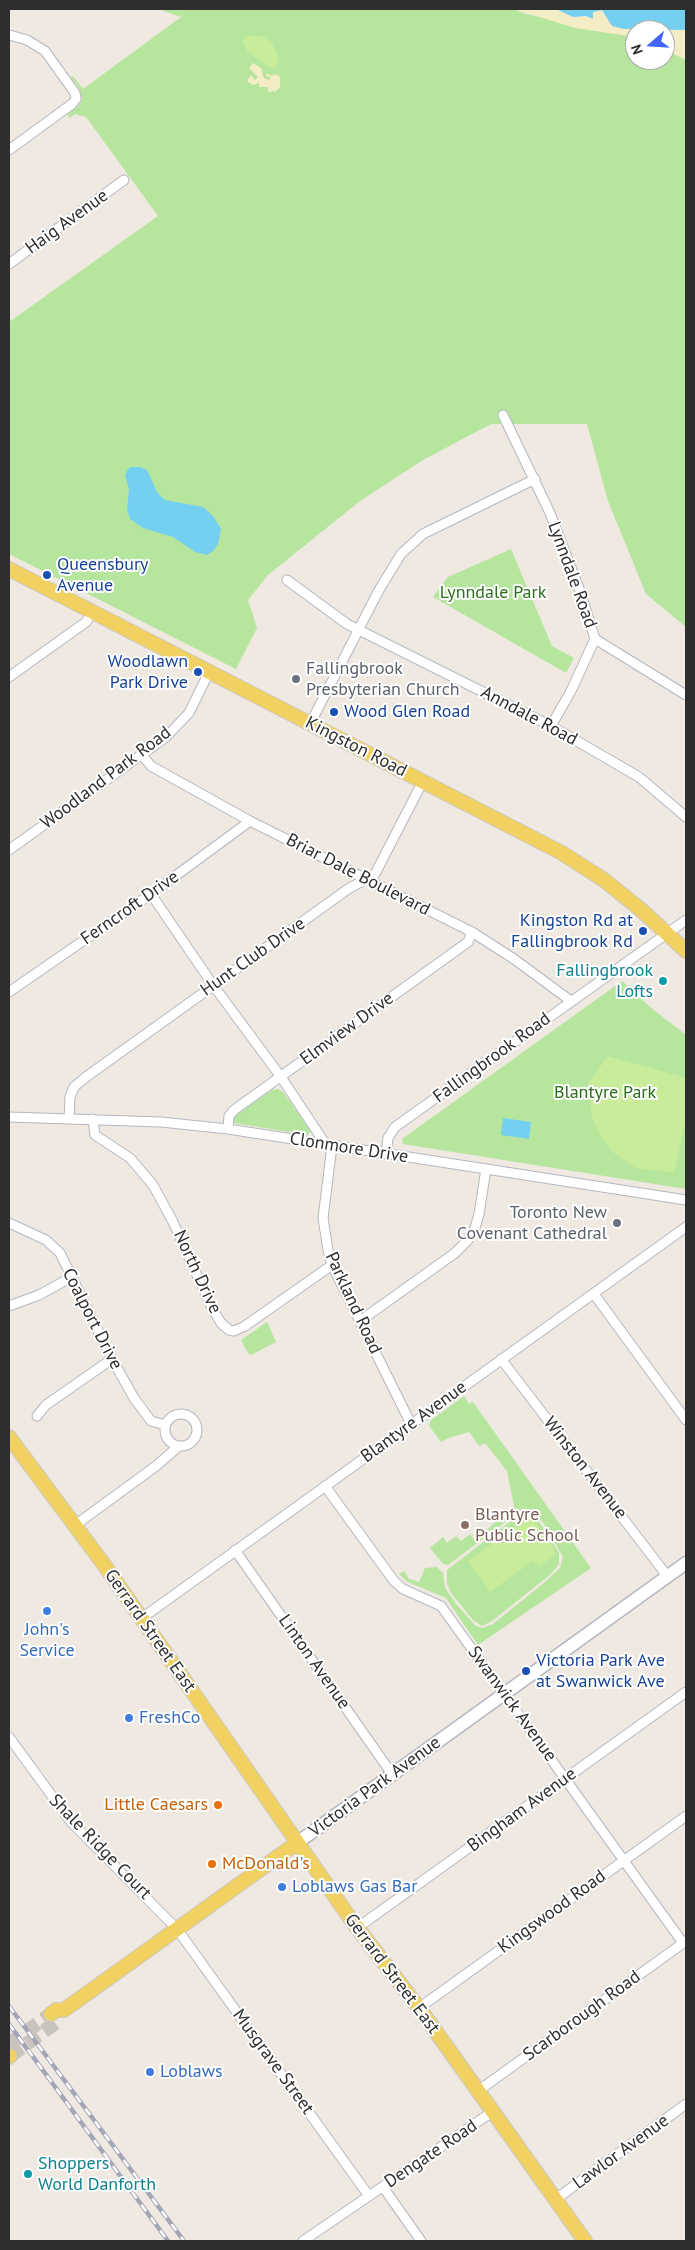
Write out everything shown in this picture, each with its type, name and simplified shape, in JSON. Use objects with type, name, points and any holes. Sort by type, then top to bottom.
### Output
[{"type":"main road","name":"Kingston Road","points":[[9,569],[424,781],[583,866],[640,909],[686,951]]},
{"type":"main road","name":"Gerrard Street East","points":[[9,1437],[142,1618],[297,1844],[419,2008],[586,2241]]},
{"type":"main road","name":"Victoria Park Avenue","points":[[58,2015],[297,1844]]},
{"type":"street","points":[[9,35],[27,40],[45,51],[75,93],[76,99],[72,104],[9,150]]},
{"type":"street","name":"Haig Avenue","points":[[9,264],[124,180]]},
{"type":"street","name":"Lynndale Road","points":[[503,416],[535,479],[580,591],[595,639],[686,695]]},
{"type":"street","points":[[310,724],[379,590],[401,554],[423,534],[535,479]]},
{"type":"street","name":"Anndale Road","points":[[287,580],[358,630],[551,726],[639,777],[686,817]]},
{"type":"street","points":[[9,677],[86,622],[92,613]]},
{"type":"street","points":[[551,726],[571,691],[595,639]]},
{"type":"street","name":"Woodland Park Road","points":[[9,850],[166,737],[189,713],[209,672]]},
{"type":"street","name":"Briar Dale Boulevard","points":[[142,755],[151,766],[250,821],[472,932],[514,959],[571,1001]]},
{"type":"street","name":"Hunt Club Drive","points":[[69,1119],[70,1098],[74,1087],[348,889],[375,874],[424,781]]},
{"type":"street","name":"Ferncroft Drive","points":[[9,992],[151,894],[250,821]]},
{"type":"street","points":[[151,894],[213,985],[329,1146]]},
{"type":"street","name":"Fallingbrook Road","points":[[386,1154],[388,1138],[395,1127],[686,920]]},
{"type":"street","name":"Elmview Drive","points":[[228,1129],[229,1116],[233,1111],[468,942],[472,932]]},
{"type":"street","name":"Clonmore Drive","points":[[9,1117],[161,1122],[228,1129],[686,1200]]},
{"type":"street","name":"North Drive","points":[[93,1119],[95,1135],[130,1158],[153,1185],[173,1222],[212,1308],[221,1323],[229,1330],[234,1331],[245,1326],[332,1265]]},
{"type":"street","name":"Parkland Road","points":[[329,1146],[323,1222],[332,1265],[411,1424]]},
{"type":"street","points":[[360,1321],[455,1253],[468,1240],[475,1228],[479,1214],[486,1169]]},
{"type":"street","name":"Coalport Drive","points":[[9,1223],[46,1240],[60,1253],[112,1359],[134,1398],[151,1421],[165,1425]]},
{"type":"street","name":"Blantyre Avenue","points":[[142,1618],[501,1359],[685,1232]]},
{"type":"street","points":[[9,1306],[39,1295],[72,1278]]},
{"type":"street","points":[[594,1294],[686,1420]]},
{"type":"street","points":[[37,1416],[46,1406],[112,1359]]},
{"type":"street","name":"Winston Avenue","points":[[501,1359],[668,1576]]},
{"type":"street","points":[[74,1526],[178,1446],[189,1444],[196,1436],[196,1426],[194,1421],[186,1414],[171,1416],[165,1425],[165,1436],[168,1441],[178,1446]]},
{"type":"street","name":"Swanwick Avenue","points":[[325,1486],[394,1581],[403,1589],[441,1606],[623,1861],[684,1942]]},
{"type":"street","name":"Linton Avenue","points":[[235,1550],[392,1774]]},
{"type":"street","name":"Victoria Park Avenue","points":[[297,1844],[504,1693],[686,1564]]},
{"type":"street","name":"Bingham Avenue","points":[[358,1928],[686,1692]]},
{"type":"street","name":"Shale Ridge Court","points":[[9,1737],[71,1822],[178,1929]]},
{"type":"street","name":"Kingswood Road","points":[[419,2008],[686,1816]]},
{"type":"street","name":"Musgrave Street","points":[[178,1929],[369,2196]]},
{"type":"street","name":"Scarborough Road","points":[[478,2091],[684,1942]]},
{"type":"street","name":"Lawlor Avenue","points":[[556,2200],[686,2104]]},
{"type":"street","name":"Dengate Road","points":[[303,2241],[492,2112]]},
{"type":"street","points":[[382,2187],[419,2240]]},
{"type":"green space","points":[[158,9],[514,9],[526,14],[625,35],[625,70],[675,70],[675,47],[686,49],[686,627],[646,594],[608,501],[587,424],[491,424],[423,460],[360,501],[268,575],[248,600],[257,628],[236,669],[9,554],[9,322],[158,216],[86,117],[75,114],[70,118],[67,115],[80,104],[82,98],[79,88],[71,77],[73,76],[83,89],[181,17]]},
{"type":"green space","points":[[250,35],[264,37],[271,42],[279,58],[276,67],[270,68],[248,52],[243,42],[245,37]]},
{"type":"green space","name":"Lynndale Park","points":[[511,549],[552,646],[574,658],[566,673],[433,597],[448,577]]},
{"type":"green space","name":"Blantyre Park","points":[[622,981],[650,1007],[686,1035],[686,1189],[403,1144],[402,1139]]},
{"type":"green space","points":[[608,1056],[686,1078],[686,1120],[674,1172],[638,1169],[611,1151],[601,1135],[592,1118],[589,1082]]},
{"type":"green space","points":[[278,1089],[283,1092],[309,1128],[310,1132],[308,1135],[234,1123],[233,1119],[236,1115],[272,1090]]},
{"type":"green space","points":[[267,1322],[276,1342],[251,1355],[241,1340]]},
{"type":"green space","points":[[464,1396],[469,1404],[473,1402],[591,1568],[478,1645],[446,1598],[408,1582],[399,1574],[404,1571],[409,1579],[419,1582],[425,1568],[437,1567],[443,1573],[445,1588],[456,1604],[476,1626],[482,1628],[493,1624],[545,1582],[560,1568],[563,1557],[543,1522],[528,1511],[520,1512],[512,1517],[448,1565],[443,1564],[430,1548],[443,1537],[447,1543],[456,1536],[461,1541],[470,1534],[475,1540],[514,1506],[507,1471],[485,1443],[479,1446],[469,1432],[441,1442],[429,1426],[430,1421]]},
{"type":"green space","points":[[525,1513],[533,1516],[540,1523],[559,1553],[559,1564],[551,1574],[492,1621],[482,1626],[473,1620],[451,1593],[447,1583],[447,1570],[516,1517]]},
{"type":"green space","points":[[530,1516],[553,1547],[555,1555],[539,1566],[533,1561],[490,1592],[468,1561]]},
{"type":"sand","points":[[514,9],[556,9],[573,17],[586,16],[593,19],[593,12],[602,10],[612,26],[625,29],[625,36],[575,28]]},
{"type":"sand","points":[[675,30],[686,30],[686,60],[675,55]]},
{"type":"sand","points":[[253,63],[261,68],[264,78],[270,80],[270,77],[266,76],[267,73],[271,76],[275,74],[280,77],[280,87],[275,92],[269,93],[267,87],[259,87],[259,83],[253,85],[248,82],[251,75],[255,80],[258,77],[249,68]]},
{"type":"water","points":[[556,9],[686,9],[686,30],[675,30],[675,20],[625,20],[624,29],[612,26],[602,10],[593,12],[593,19],[586,16],[573,17]]},
{"type":"water","points":[[131,467],[140,467],[147,470],[157,492],[165,500],[203,507],[213,516],[221,529],[218,544],[213,551],[207,555],[195,552],[173,537],[143,528],[130,519],[127,509],[129,489],[125,475]]},
{"type":"water","points":[[503,1118],[531,1122],[529,1139],[501,1135]]},
{"type":"tunnel","points":[[9,2044],[51,2014]]},
{"type":"tunnel","points":[[10,2056],[58,2021]]},
{"type":"railway","points":[[9,2006],[184,2241]]},
{"type":"railway","points":[[9,2024],[168,2241]]},
{"type":"place","name":"Queensbury Avenue","points":[[47,575]]},
{"type":"place","name":"Woodlawn Park Drive","points":[[198,672]]},
{"type":"place","name":"Fallingbrook Presbyterian Church","points":[[296,679]]},
{"type":"place","name":"Wood Glen Road","points":[[334,712]]},
{"type":"place","name":"Kingston Rd at Fallingbrook Rd","points":[[643,931]]},
{"type":"place","name":"Fallingbrook Lofts","points":[[663,981]]},
{"type":"place","name":"Toronto New Covenant Cathedral","points":[[617,1223]]},
{"type":"place","name":"Blantyre Public School","points":[[465,1525]]},
{"type":"place","name":"John's Service","points":[[47,1611]]},
{"type":"place","name":"Victoria Park Ave at Swanwick Ave","points":[[526,1671]]},
{"type":"place","name":"FreshCo","points":[[129,1718]]},
{"type":"place","name":"Little Caesars","points":[[218,1805]]},
{"type":"place","name":"McDonald's","points":[[212,1864]]},
{"type":"place","name":"Loblaws Gas Bar","points":[[282,1887]]},
{"type":"place","name":"Loblaws","points":[[150,2072]]},
{"type":"place","name":"Shoppers World Danforth","points":[[28,2174]]}]
